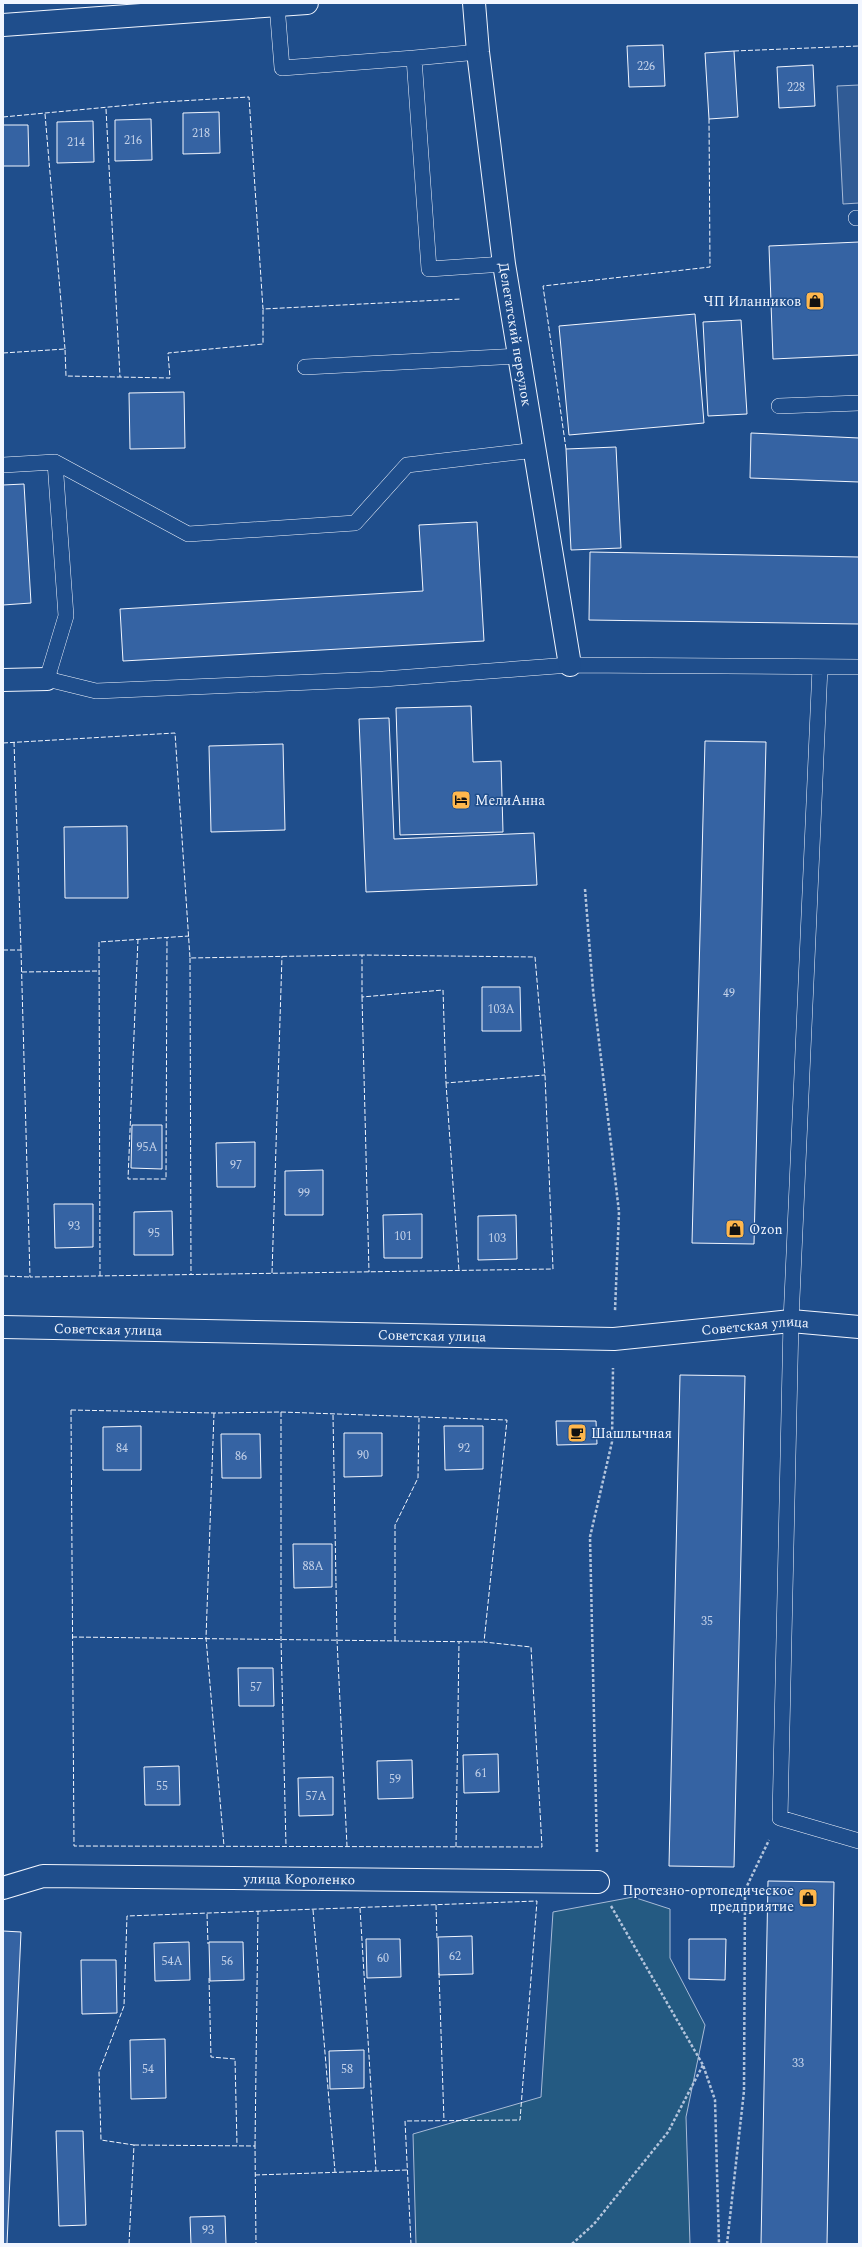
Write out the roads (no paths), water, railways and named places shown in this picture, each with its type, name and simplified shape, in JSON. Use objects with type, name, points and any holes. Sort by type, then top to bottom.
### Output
[{"type":"street","points":[[3,25],[307,3]]},
{"type":"street","name":"Делегатский переулок","points":[[474,3],[478,52],[504,264],[536,450],[570,665]]},
{"type":"street","points":[[3,680],[47,679]]},
{"type":"street","name":"Советская улица","points":[[3,1327],[614,1339],[790,1321],[859,1327]]},
{"type":"street","name":"улица Короленко","points":[[3,1888],[43,1876],[598,1882]]},
{"type":"lane","points":[[277,5],[282,68],[478,52]]},
{"type":"lane","points":[[414,58],[429,269],[504,264]]},
{"type":"lane","points":[[305,367],[519,356]]},
{"type":"lane","points":[[779,406],[859,402]]},
{"type":"lane","points":[[3,465],[55,462],[188,534],[355,523],[407,465],[536,450]]},
{"type":"lane","points":[[55,462],[66,616],[47,679],[96,691],[383,679],[570,665],[820,668],[859,667]]},
{"type":"lane","points":[[820,668],[790,1321],[780,1818],[859,1841]]},
{"type":"place","name":"ЧП Иланников","points":[[815,301]]},
{"type":"place","name":"МелиАнна","points":[[461,800]]},
{"type":"place","name":"Ozon","points":[[735,1229]]},
{"type":"place","name":"Шашлычная","points":[[577,1433]]},
{"type":"place","name":"Протезно-ортопедическое предприятие","points":[[808,1898]]}]
